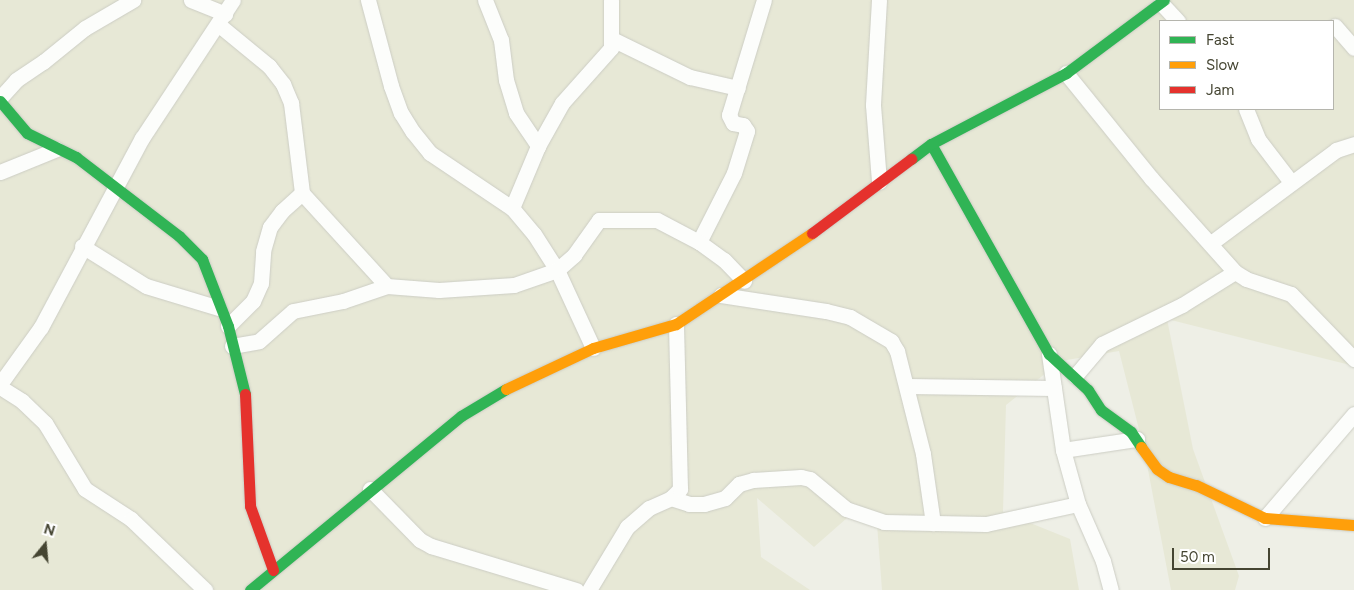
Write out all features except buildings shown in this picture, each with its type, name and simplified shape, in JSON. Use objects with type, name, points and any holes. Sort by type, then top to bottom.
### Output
[{"type":"street","points":[[133,0],[85,28],[43,62],[16,80],[0,100],[27,133],[56,149],[76,156],[113,188],[179,236],[202,259],[219,308],[228,326],[248,405],[250,506],[273,570]]},
{"type":"street","points":[[191,0],[222,19],[269,66],[283,84],[291,103],[302,193],[387,286]]},
{"type":"street","points":[[205,590],[131,519],[85,489],[45,423],[22,402],[0,386],[41,327],[113,188],[161,106],[222,19],[233,0]]},
{"type":"street","points":[[368,0],[391,86],[401,113],[413,132],[430,153],[512,208],[534,234],[558,270],[593,348]]},
{"type":"street","points":[[486,0],[501,40],[506,80],[516,113],[538,146]]},
{"type":"street","points":[[512,208],[538,146],[569,94],[606,56],[612,39],[611,0]]},
{"type":"street","points":[[700,242],[734,173],[747,131],[745,127],[730,120],[764,0]]},
{"type":"street","points":[[879,0],[873,105],[880,182]]},
{"type":"street","points":[[256,588],[273,570],[370,489],[462,416],[519,381],[593,348],[676,324],[744,281],[931,144],[1066,73],[1163,1],[1177,20]]},
{"type":"street","points":[[1335,26],[1354,48]]},
{"type":"street","points":[[612,39],[690,77],[738,88]]},
{"type":"street","points":[[1066,73],[1150,178],[1211,243],[1235,272],[1246,279],[1291,294],[1354,359]]},
{"type":"street","points":[[1246,110],[1258,139],[1291,182]]},
{"type":"street","points":[[931,144],[1049,354],[1075,376],[1101,410],[1137,439],[1163,474],[1196,485],[1265,518],[1354,525]]},
{"type":"street","points":[[1211,243],[1336,150],[1354,144]]},
{"type":"street","points":[[0,172],[56,149]]},
{"type":"street","points":[[228,326],[253,302],[261,283],[263,251],[270,227],[282,211],[302,193]]},
{"type":"street","points":[[232,346],[259,341],[293,312],[387,286],[485,288],[514,285],[558,270],[574,255],[599,220],[657,220],[700,242],[724,260],[744,281]]},
{"type":"street","points":[[82,246],[146,286],[219,308]]},
{"type":"street","points":[[1075,376],[1102,344],[1182,305],[1235,272]]},
{"type":"street","points":[[721,296],[850,317],[891,341],[907,386],[923,454],[933,523]]},
{"type":"street","points":[[589,590],[627,527],[649,508],[671,498],[682,484],[676,324]]},
{"type":"street","points":[[1049,354],[1063,450],[1078,504],[1103,561],[1111,590]]},
{"type":"street","points":[[907,386],[1054,388]]},
{"type":"street","points":[[1265,518],[1354,414]]},
{"type":"street","points":[[1063,450],[1137,439]]},
{"type":"street","points":[[671,498],[689,504],[704,504],[725,498],[739,484],[753,480],[801,477],[810,478],[858,515],[884,522],[986,524],[1078,504]]},
{"type":"street","points":[[370,489],[420,540],[431,546],[576,590]]},
{"type":"shaded area","points":[[0,0],[1354,0],[1354,366],[1167,319],[1193,449],[1239,576],[1235,590],[1171,590],[1144,449],[1119,351],[1061,361],[1006,405],[1003,512],[1070,539],[1079,590],[882,590],[877,524],[855,511],[814,547],[757,498],[761,557],[810,590],[0,590]]},
{"type":"traffic: fast","points":[[911,159],[931,144],[1066,73],[1164,0]]},
{"type":"traffic: fast","points":[[0,101],[27,133],[76,157],[179,236],[202,259],[228,326],[245,394]]},
{"type":"traffic: fast","points":[[931,144],[1049,354],[1088,390],[1101,410],[1131,432],[1141,447]]},
{"type":"traffic: fast","points":[[250,590],[461,416],[506,389]]},
{"type":"traffic: slow","points":[[506,389],[593,348],[676,324],[812,233]]},
{"type":"traffic: slow","points":[[1141,447],[1157,469],[1169,477],[1196,485],[1265,518],[1354,525]]},
{"type":"traffic: jam","points":[[812,233],[911,159]]},
{"type":"traffic: jam","points":[[245,394],[250,506],[273,570]]}]
